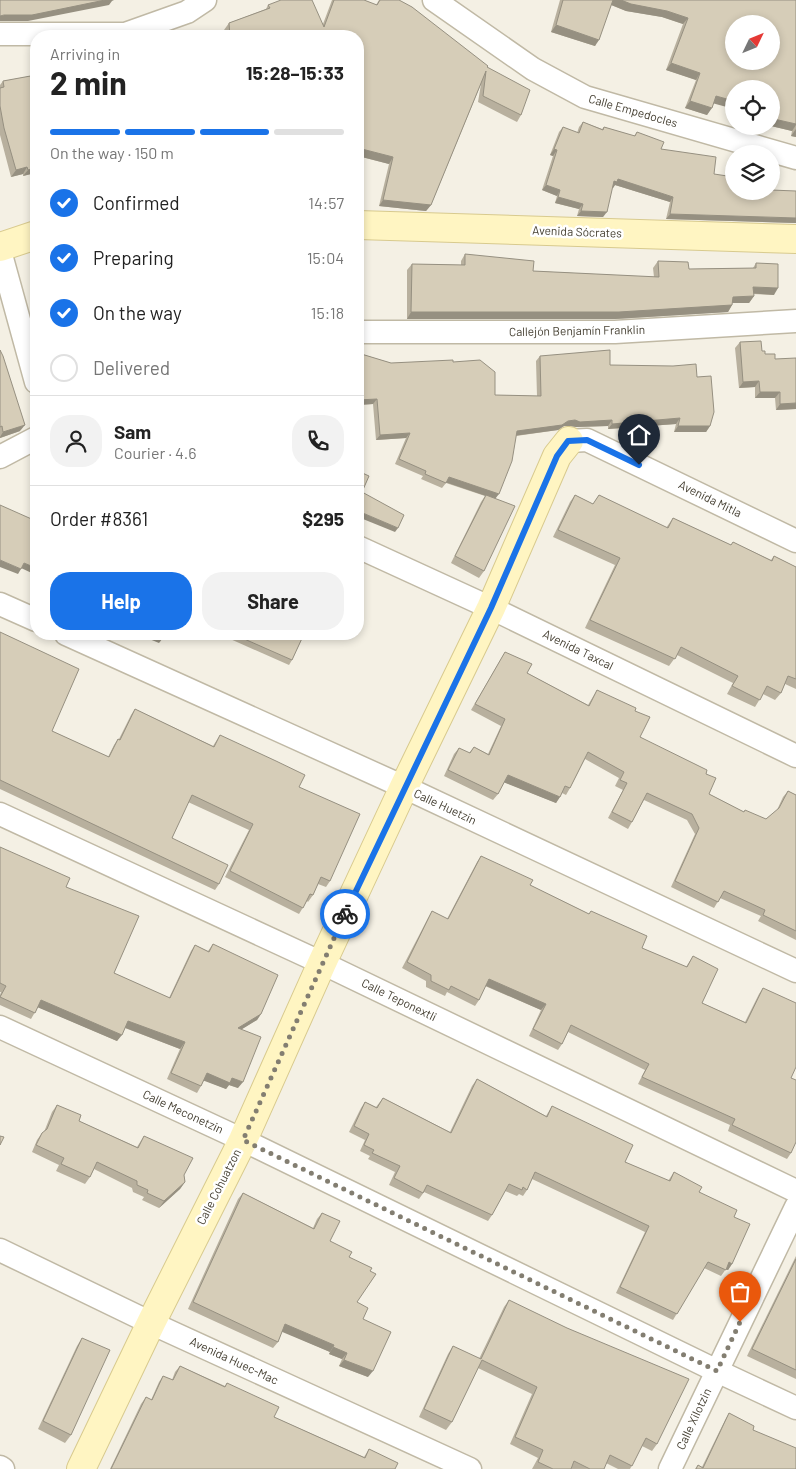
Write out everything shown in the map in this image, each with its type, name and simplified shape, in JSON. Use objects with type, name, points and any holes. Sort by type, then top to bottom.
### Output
[{"type":"street","points":[[136,30],[187,12],[205,0]]},
{"type":"street","name":"Calle Empedocles","points":[[434,0],[533,69],[585,97],[796,158]]},
{"type":"street","points":[[0,34],[30,34]]},
{"type":"street","name":"Avenida Sócrates","points":[[364,229],[796,239]]},
{"type":"street","points":[[0,247],[30,237]]},
{"type":"street","points":[[0,251],[30,360]]},
{"type":"street","name":"Callejón Benjamín Franklin","points":[[364,332],[615,332],[796,321]]},
{"type":"street","name":"Avenida Mitla","points":[[568,441],[587,440],[796,541]]},
{"type":"street","points":[[0,456],[30,441]]},
{"type":"street","name":"Calle Cohuatzon","points":[[81,1469],[151,1323],[243,1140],[322,963],[491,608],[557,456],[568,441]]},
{"type":"street","name":"Avenida Taxcal","points":[[364,550],[491,608],[796,756]]},
{"type":"street","points":[[0,604],[30,617]]},
{"type":"street","name":"Calle Huetzin","points":[[79,640],[404,788],[796,971]]},
{"type":"street","name":"Calle Teponextli","points":[[0,814],[322,963],[796,1191]]},
{"type":"street","name":"Calle Meconetzin","points":[[0,1027],[243,1140],[796,1408]]},
{"type":"street","name":"Calle Xilotzin","points":[[670,1469],[796,1207]]},
{"type":"street","name":"Avenida Huec-Mac","points":[[0,1250],[151,1323],[470,1469]]},
{"type":"building","points":[[0,0],[105,0],[32,15],[0,16]]},
{"type":"building","points":[[281,0],[312,0],[324,27],[334,0],[364,0],[377,5],[380,0],[399,0],[412,7],[487,67],[530,90],[521,115],[483,96],[486,71],[431,205],[383,200],[393,157],[364,150],[364,30],[230,30],[229,23],[270,8],[268,5]]},
{"type":"building","points":[[563,0],[613,0],[599,40],[556,25]]},
{"type":"building","points":[[621,0],[796,0],[796,124],[780,120],[780,80],[725,80],[725,98],[716,96],[712,108],[690,101],[700,73],[671,63],[688,18],[667,11],[631,4]]},
{"type":"building","points":[[30,76],[30,170],[28,170],[27,167],[16,170],[0,106],[0,88],[4,87],[3,81]]},
{"type":"building","points":[[583,122],[603,130],[604,127],[635,136],[637,132],[664,142],[661,149],[716,157],[714,174],[725,176],[725,200],[780,200],[780,190],[796,191],[796,218],[670,214],[673,197],[618,179],[617,182],[614,181],[607,212],[581,211],[583,204],[558,197],[560,190],[546,185],[557,150],[554,149],[563,127],[579,133]]},
{"type":"building","points":[[465,254],[534,261],[533,271],[659,277],[658,261],[688,262],[689,269],[756,268],[756,263],[778,264],[778,288],[753,287],[754,296],[733,297],[732,305],[619,312],[411,312],[412,264],[465,265]]},
{"type":"building","points":[[761,341],[762,351],[765,351],[765,354],[775,354],[775,359],[796,358],[796,403],[780,404],[780,392],[760,392],[759,381],[743,382],[740,342]]},
{"type":"building","points":[[0,350],[25,425],[3,432],[2,426],[0,427]]},
{"type":"building","points":[[610,350],[610,365],[673,366],[696,364],[697,377],[711,376],[714,412],[710,426],[678,426],[680,418],[612,424],[612,420],[580,422],[575,420],[568,421],[562,425],[517,431],[512,461],[499,494],[449,477],[446,483],[425,474],[426,471],[399,459],[410,433],[380,435],[377,399],[364,400],[364,355],[391,363],[480,360],[495,372],[495,395],[541,396],[540,356]]},
{"type":"building","points":[[364,474],[369,476],[364,487]]},
{"type":"building","points":[[364,493],[404,515],[398,528],[364,514]]},
{"type":"building","points":[[486,495],[515,506],[484,571],[455,556]]},
{"type":"building","points":[[575,495],[593,504],[599,495],[668,528],[673,518],[731,545],[733,542],[772,561],[774,556],[796,567],[796,679],[788,676],[781,693],[767,686],[760,700],[732,686],[738,676],[681,647],[675,659],[590,620],[620,558],[558,530]]},
{"type":"building","points":[[0,505],[30,518],[30,566],[24,563],[21,569],[0,560]]},
{"type":"building","points":[[0,632],[79,669],[52,731],[109,757],[118,739],[120,740],[135,709],[214,747],[220,735],[276,761],[305,775],[299,787],[360,814],[330,881],[321,877],[313,895],[310,894],[303,908],[230,871],[253,824],[192,795],[172,838],[228,865],[219,884],[0,780]]},
{"type":"building","points":[[247,640],[301,640],[292,660]]},
{"type":"building","points":[[505,652],[532,664],[527,673],[589,706],[597,690],[636,708],[635,711],[650,717],[640,737],[707,770],[706,774],[716,778],[709,794],[744,812],[745,810],[766,819],[779,808],[788,791],[796,795],[796,931],[763,915],[765,910],[724,891],[718,902],[675,881],[699,828],[692,814],[647,793],[632,822],[612,812],[627,783],[620,780],[624,772],[588,752],[570,788],[565,786],[560,797],[508,775],[498,794],[448,770],[459,748],[470,753],[474,747],[489,755],[505,719],[475,704]]},
{"type":"building","points":[[0,847],[70,878],[66,887],[139,916],[114,973],[170,998],[195,945],[209,952],[213,944],[278,975],[261,1014],[238,1028],[261,1037],[243,1082],[232,1078],[230,1083],[207,1073],[201,1086],[171,1073],[185,1042],[128,1021],[122,1035],[41,1000],[35,1013],[0,997],[6,986],[0,983]]},
{"type":"building","points":[[481,856],[533,880],[530,885],[589,914],[591,911],[647,936],[642,948],[687,967],[693,956],[718,969],[702,1003],[746,1023],[763,988],[796,1003],[796,1067],[791,1078],[796,1080],[796,1142],[791,1153],[732,1125],[735,1119],[642,1077],[649,1064],[571,1025],[562,1044],[533,1029],[546,1004],[489,979],[479,1000],[451,986],[449,990],[431,981],[431,975],[407,962],[432,911],[448,919]]},
{"type":"building","points":[[477,1079],[547,1117],[552,1106],[633,1145],[625,1162],[670,1181],[674,1172],[702,1187],[699,1192],[737,1210],[734,1217],[750,1224],[732,1264],[729,1262],[726,1270],[708,1262],[677,1314],[620,1287],[649,1226],[535,1172],[527,1190],[523,1187],[522,1190],[509,1184],[492,1215],[427,1185],[423,1193],[394,1178],[400,1166],[372,1153],[374,1150],[364,1145],[369,1134],[354,1126],[365,1102],[377,1108],[383,1098],[451,1133]]},
{"type":"building","points":[[57,1105],[81,1115],[79,1121],[138,1148],[144,1136],[193,1158],[184,1175],[185,1182],[164,1201],[147,1193],[148,1190],[137,1185],[137,1181],[97,1162],[90,1177],[61,1164],[64,1158],[36,1145],[42,1133],[47,1129]]},
{"type":"building","points":[[0,1136],[4,1137],[0,1145]]},
{"type":"building","points":[[243,1193],[314,1229],[322,1213],[340,1221],[330,1241],[352,1252],[349,1257],[372,1268],[370,1271],[376,1274],[357,1302],[368,1308],[363,1319],[391,1332],[373,1371],[344,1360],[347,1353],[333,1347],[334,1345],[285,1324],[278,1342],[193,1302]]},
{"type":"building","points":[[796,1259],[796,1370],[752,1349]]},
{"type":"building","points":[[509,1300],[567,1328],[689,1379],[657,1444],[646,1438],[632,1466],[610,1455],[604,1469],[590,1469],[574,1461],[571,1469],[553,1469],[538,1462],[543,1450],[515,1437],[537,1387],[482,1360],[452,1422],[424,1409],[453,1346],[481,1359]]},
{"type":"building","points":[[82,1338],[110,1350],[71,1435],[43,1421]]},
{"type":"building","points":[[180,1366],[225,1387],[227,1383],[279,1407],[274,1417],[365,1458],[369,1449],[398,1463],[395,1469],[111,1469],[146,1397],[152,1400],[163,1376],[173,1380]]},
{"type":"building","points":[[729,1413],[754,1426],[753,1430],[796,1448],[796,1469],[696,1469],[698,1465],[703,1468]]},
{"type":"way so far","points":[[345,914],[243,1140],[717,1371],[740,1322]]},
{"type":"route","points":[[345,914],[491,608],[557,456],[568,441],[587,440],[639,465]]}]
